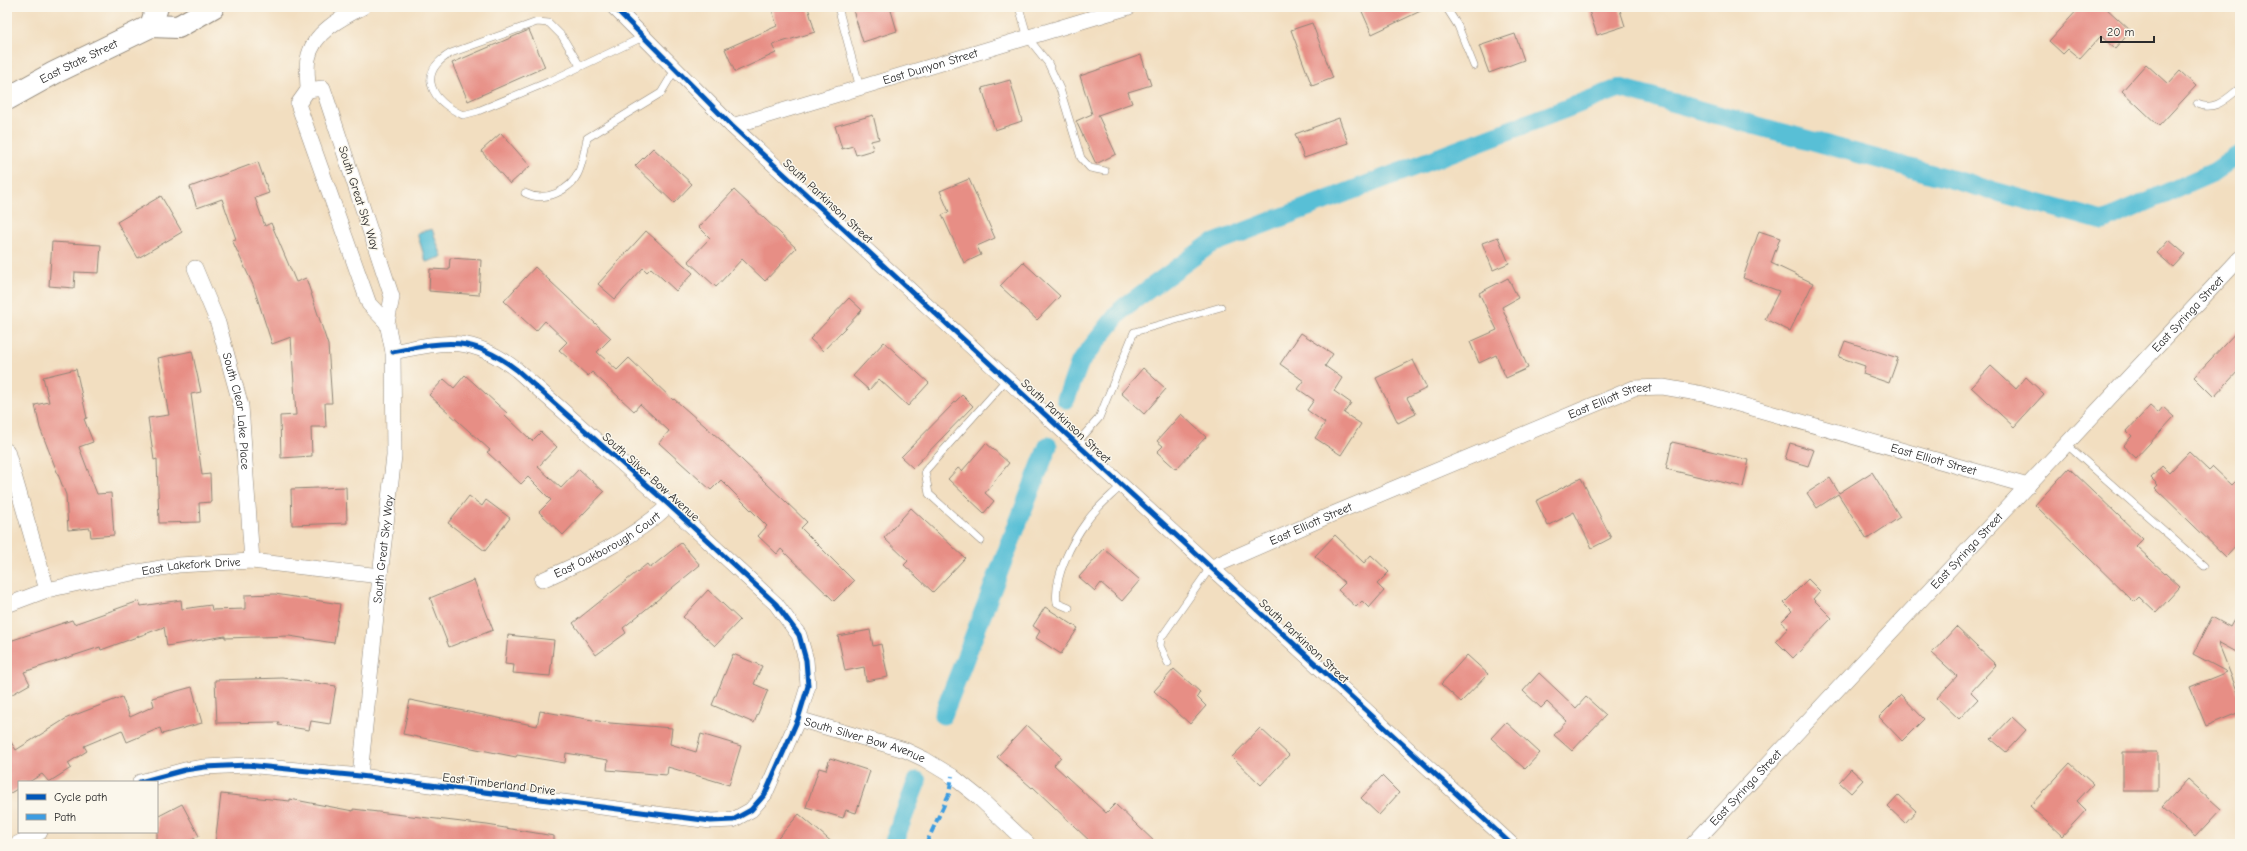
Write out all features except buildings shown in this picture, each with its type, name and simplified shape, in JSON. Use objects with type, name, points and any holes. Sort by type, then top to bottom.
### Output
[{"type":"highway","name":"East State Street","points":[[7,99],[154,17],[178,27],[213,7]]},
{"type":"street","name":"South Great Sky Way","points":[[363,7],[335,21],[317,39],[308,59],[308,90],[298,104],[369,304],[387,323]]},
{"type":"street","name":"South Parkinson Street","points":[[614,7],[646,36],[732,126],[1210,568],[1502,841]]},
{"type":"street","name":"East Dunyon Street","points":[[732,126],[1129,7]]},
{"type":"street","name":"South Great Sky Way","points":[[308,90],[323,88],[392,297],[387,323],[393,352],[394,456],[380,576],[360,776]]},
{"type":"street","name":"East Syringa Street","points":[[1692,844],[2240,258]]},
{"type":"street","name":"South Clear Lake Place","points":[[195,268],[218,323],[241,406],[252,561]]},
{"type":"street","name":"South Silver Bow Avenue","points":[[393,352],[440,342],[461,343],[481,348],[500,357],[517,370],[669,505],[776,604],[799,635],[806,660],[808,686],[798,719],[905,750],[924,759],[952,776],[972,792],[1028,844]]},
{"type":"street","name":"East Elliott Street","points":[[1210,568],[1335,513],[1634,388],[1663,387],[1704,394],[2028,486]]},
{"type":"street","points":[[7,451],[47,590]]},
{"type":"street","name":"East Oakborough Court","points":[[542,580],[580,564],[616,544],[651,522],[669,505]]},
{"type":"street","name":"East Lakefork Drive","points":[[7,606],[47,590],[178,565],[252,561],[380,576]]},
{"type":"street","name":"East Timberland Drive","points":[[144,781],[185,770],[205,767],[247,765],[360,776],[711,820],[733,820],[751,810],[765,794],[798,719]]},
{"type":"street","points":[[18,844],[38,833]]},
{"type":"lane","points":[[838,7],[860,88]]},
{"type":"lane","points":[[1019,7],[1028,38],[1048,63],[1060,89],[1081,158],[1090,168],[1105,171]]},
{"type":"lane","points":[[1446,7],[1458,26],[1474,66]]},
{"type":"lane","points":[[580,66],[562,36],[549,22],[537,22],[451,53],[439,60],[430,75],[431,88],[453,110],[463,115],[478,111],[580,66],[646,36]]},
{"type":"lane","points":[[526,193],[535,198],[546,197],[558,193],[572,183],[579,172],[587,138],[661,93],[676,68]]},
{"type":"lane","points":[[2197,104],[2205,107],[2216,106],[2240,88]]},
{"type":"lane","points":[[1076,444],[1099,418],[1134,332],[1221,307]]},
{"type":"lane","points":[[981,542],[929,494],[925,472],[1006,380]]},
{"type":"lane","points":[[2066,444],[2204,566]]},
{"type":"lane","points":[[1069,608],[1057,603],[1056,591],[1070,548],[1087,520],[1121,486]]},
{"type":"lane","points":[[1168,663],[1160,646],[1161,638],[1210,568]]},
{"type":"water","points":[[432,229],[442,257],[426,262],[417,233]]},
{"type":"waterway","points":[[1066,399],[1080,362],[1123,308],[1209,245],[1620,88],[2103,221],[2214,172],[2240,154]]},
{"type":"waterway","points":[[943,715],[1048,446]]},
{"type":"waterway","points":[[893,844],[917,781]]},
{"type":"marked path","points":[[926,844],[949,794],[952,776]]},
{"type":"cycle path","points":[[614,7],[732,126],[1511,844]]},
{"type":"cycle path","points":[[144,781],[185,770],[205,767],[247,765],[360,776],[711,821],[733,820],[751,810],[765,794],[798,719],[808,686],[806,660],[799,635],[776,604],[669,505],[517,370],[501,359],[472,346],[458,344],[428,345],[393,352]]}]
